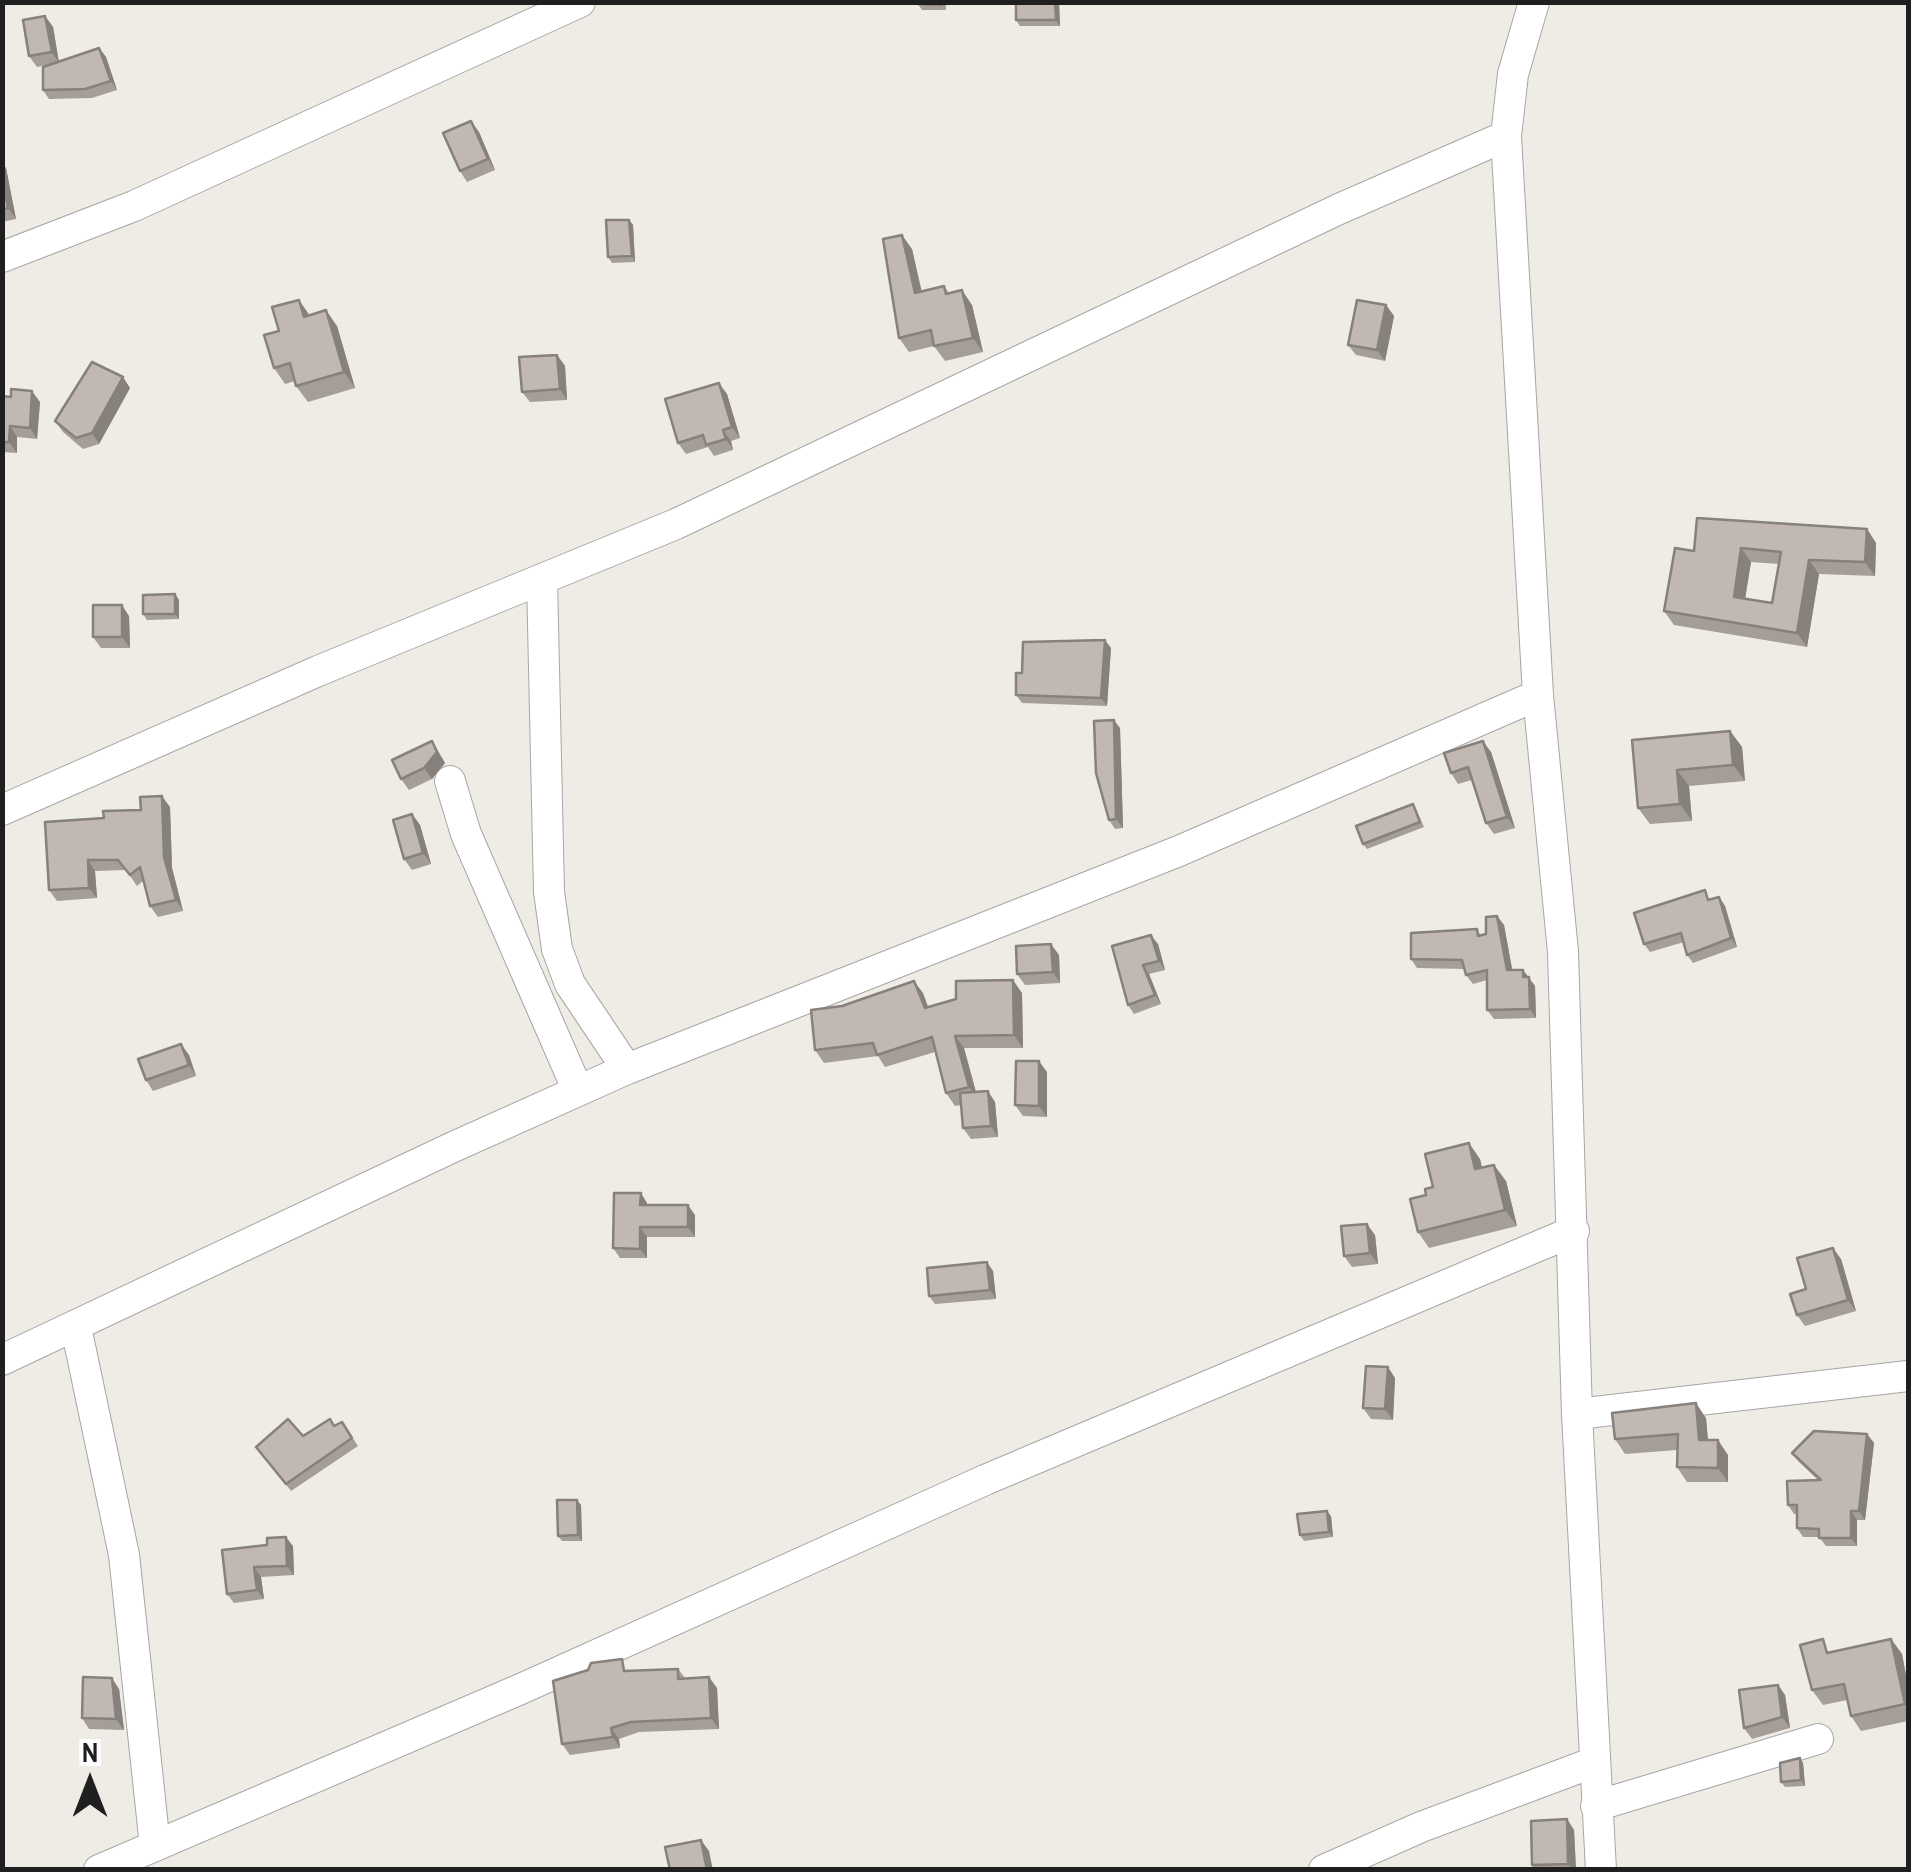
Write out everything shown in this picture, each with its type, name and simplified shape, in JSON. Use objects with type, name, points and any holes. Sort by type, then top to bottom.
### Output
[{"type":"street","points":[[2,257],[134,206],[580,2]]},
{"type":"street","points":[[1534,2],[1512,74],[1506,136],[1538,695],[1563,952],[1577,1414],[1592,1763],[1601,1870]]},
{"type":"street","points":[[2,810],[676,524],[1322,217],[1506,136]]},
{"type":"street","points":[[542,579],[549,892],[556,949],[570,984],[627,1070]]},
{"type":"street","points":[[2,1360],[578,1091],[1179,851],[1538,695]]},
{"type":"street","points":[[450,781],[466,834],[578,1091]]},
{"type":"street","points":[[99,1870],[523,1688],[985,1480],[1574,1231]]},
{"type":"street","points":[[76,1327],[124,1555],[155,1846]]},
{"type":"street","points":[[1577,1414],[1908,1376]]},
{"type":"street","points":[[1596,1806],[1818,1738]]},
{"type":"street","points":[[1324,1870],[1421,1827],[1592,1763]]},
{"type":"building","points":[[1016,2],[1055,2],[1056,20],[1016,20]]},
{"type":"building","points":[[45,16],[52,52],[29,56],[23,20]]},
{"type":"building","points":[[99,48],[111,81],[85,89],[43,90],[43,67]]},
{"type":"building","points":[[471,121],[488,159],[460,171],[443,133]]},
{"type":"building","points":[[2,180],[8,208],[2,210]]},
{"type":"building","points":[[606,220],[629,220],[632,256],[608,257]]},
{"type":"building","points":[[902,235],[915,293],[944,286],[946,294],[962,290],[973,338],[934,346],[931,330],[899,338],[883,239]]},
{"type":"building","points":[[299,300],[304,317],[326,310],[344,372],[296,386],[290,363],[274,368],[264,335],[279,331],[272,307]]},
{"type":"building","points":[[1357,300],[1386,305],[1377,350],[1348,345]]},
{"type":"building","points":[[557,355],[560,389],[522,392],[519,357]]},
{"type":"building","points":[[92,362],[123,377],[92,433],[76,438],[55,421]]},
{"type":"building","points":[[719,383],[732,427],[723,430],[726,439],[706,445],[703,435],[678,443],[665,399]]},
{"type":"building","points":[[11,389],[32,391],[30,428],[10,426],[9,442],[2,442],[2,396],[11,397]]},
{"type":"building","points":[[1697,518],[1867,529],[1865,562],[1809,560],[1797,633],[1664,611],[1675,548],[1694,551]],"holes":[[[1741,548],[1781,552],[1772,603],[1734,597]]]},
{"type":"building","points":[[175,594],[175,614],[143,614],[143,595]]},
{"type":"building","points":[[93,605],[122,605],[122,637],[93,637]]},
{"type":"building","points":[[1105,640],[1101,698],[1016,695],[1016,673],[1022,673],[1023,642]]},
{"type":"building","points":[[1114,720],[1116,819],[1109,820],[1096,773],[1094,721]]},
{"type":"building","points":[[1730,731],[1733,765],[1677,770],[1680,804],[1638,808],[1632,740]]},
{"type":"building","points":[[432,741],[437,752],[424,768],[401,779],[392,760]]},
{"type":"building","points":[[1483,741],[1507,817],[1486,823],[1468,767],[1451,773],[1444,753]]},
{"type":"building","points":[[162,796],[164,857],[176,900],[150,906],[140,867],[130,875],[118,860],[88,860],[89,888],[49,890],[45,822],[104,818],[103,811],[141,810],[140,797]]},
{"type":"building","points":[[1413,804],[1420,822],[1363,844],[1356,826]]},
{"type":"building","points":[[412,814],[423,853],[404,859],[393,820]]},
{"type":"building","points":[[1705,890],[1708,900],[1719,897],[1731,938],[1687,955],[1681,933],[1644,944],[1634,913]]},
{"type":"building","points":[[1497,916],[1507,970],[1523,970],[1523,977],[1529,977],[1530,1009],[1487,1010],[1487,970],[1466,975],[1462,960],[1411,959],[1411,933],[1477,929],[1478,936],[1486,934],[1486,917]]},
{"type":"building","points":[[1151,935],[1159,961],[1143,965],[1155,995],[1128,1005],[1112,946]]},
{"type":"building","points":[[1051,944],[1053,972],[1017,974],[1016,946]]},
{"type":"building","points":[[1013,980],[1014,1035],[955,1036],[969,1087],[946,1093],[932,1037],[877,1055],[873,1043],[815,1050],[811,1010],[842,1006],[914,981],[925,1008],[956,999],[956,981]]},
{"type":"building","points":[[181,1044],[189,1065],[146,1080],[138,1059]]},
{"type":"building","points":[[1016,1061],[1039,1061],[1039,1106],[1015,1105]]},
{"type":"building","points":[[988,1091],[991,1126],[963,1128],[960,1093]]},
{"type":"building","points":[[1469,1143],[1475,1169],[1494,1165],[1505,1210],[1418,1232],[1410,1199],[1426,1195],[1425,1189],[1433,1187],[1425,1154]]},
{"type":"building","points":[[614,1193],[641,1193],[640,1205],[688,1205],[688,1227],[640,1227],[640,1249],[613,1248]]},
{"type":"building","points":[[1367,1224],[1370,1253],[1344,1256],[1341,1226]]},
{"type":"building","points":[[1833,1248],[1848,1300],[1797,1315],[1790,1294],[1806,1289],[1797,1258]]},
{"type":"building","points":[[987,1262],[990,1290],[929,1296],[927,1268]]},
{"type":"building","points":[[1366,1366],[1388,1367],[1385,1409],[1363,1408]]},
{"type":"building","points":[[1696,1403],[1699,1440],[1718,1440],[1718,1468],[1677,1467],[1678,1434],[1615,1439],[1612,1413]]},
{"type":"building","points":[[288,1419],[303,1436],[330,1419],[334,1426],[342,1422],[352,1438],[286,1484],[256,1447]]},
{"type":"building","points":[[1814,1431],[1867,1434],[1859,1511],[1851,1511],[1851,1538],[1819,1538],[1819,1529],[1797,1528],[1797,1505],[1788,1505],[1787,1481],[1821,1480],[1792,1453]]},
{"type":"building","points":[[557,1500],[577,1500],[578,1535],[558,1536]]},
{"type":"building","points":[[1327,1511],[1329,1532],[1300,1535],[1297,1514]]},
{"type":"building","points":[[286,1537],[287,1566],[254,1567],[257,1590],[227,1594],[222,1550],[267,1545],[267,1538]]},
{"type":"building","points":[[1823,1639],[1827,1653],[1891,1639],[1905,1704],[1851,1716],[1844,1684],[1812,1690],[1800,1645]]},
{"type":"building","points":[[622,1659],[624,1671],[678,1669],[678,1679],[709,1677],[711,1718],[631,1722],[611,1728],[613,1737],[562,1744],[553,1681],[588,1670],[591,1663]]},
{"type":"building","points":[[83,1677],[112,1678],[116,1719],[82,1718]]},
{"type":"building","points":[[1778,1685],[1782,1717],[1744,1728],[1739,1690]]},
{"type":"building","points":[[1800,1758],[1801,1780],[1781,1782],[1780,1763]]},
{"type":"building","points":[[1567,1819],[1568,1864],[1532,1865],[1531,1821]]},
{"type":"building","points":[[701,1840],[707,1870],[670,1870],[665,1847]]}]
